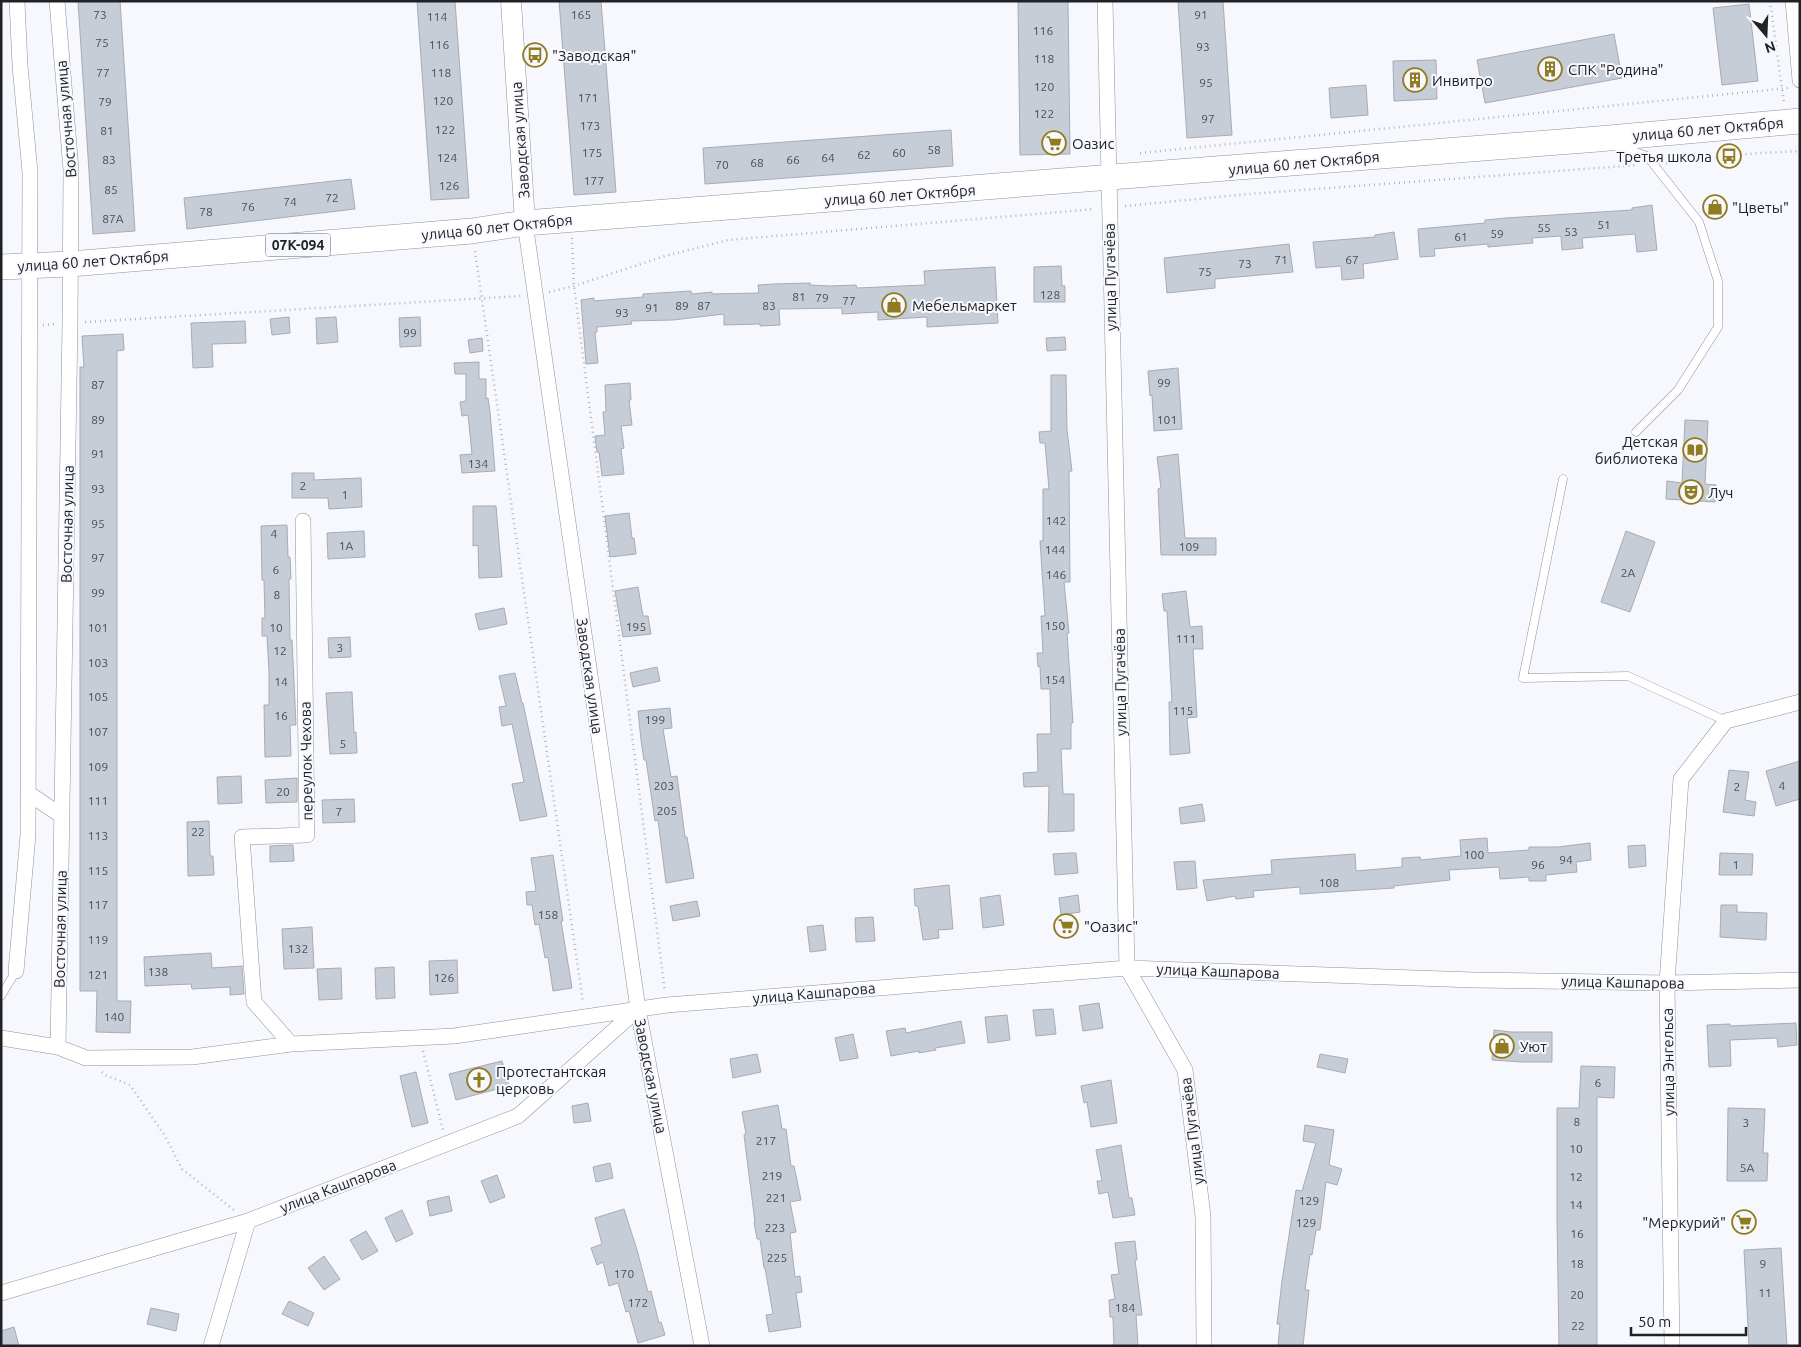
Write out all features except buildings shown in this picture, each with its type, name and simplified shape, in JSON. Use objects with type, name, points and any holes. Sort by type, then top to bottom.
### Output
[{"type":"main road","name":"улица 60 лет Октября","points":[[1,267],[70,264],[472,231],[525,223],[1108,179],[1793,121]]},
{"type":"street","points":[[16,971],[28,835],[30,172],[20,66],[17,1]]},
{"type":"street","name":"Восточная улица","points":[[57,1],[71,170],[58,1047]]},
{"type":"street","name":"Заводская улица","points":[[512,1],[525,223],[638,1009],[702,1346]]},
{"type":"street","name":"улица Пугачёва","points":[[1105,1],[1127,968],[1185,1070],[1203,1216],[1204,1346]]},
{"type":"street","points":[[1793,1],[1795,84]]},
{"type":"street","name":"переулок Чехова","points":[[292,1044],[254,1002],[242,837],[307,835],[303,521]]},
{"type":"street","points":[[1726,721],[1800,702]]},
{"type":"street","name":"улица Энгельса","points":[[1672,1346],[1667,983],[1682,780],[1726,721]]},
{"type":"street","points":[[28,793],[62,816]]},
{"type":"street","name":"улица Кашпарова","points":[[1,1038],[58,1047],[86,1058],[192,1057],[292,1044],[454,1036],[666,1005],[1127,968],[1464,980],[1667,983],[1800,980]]},
{"type":"street","name":"улица Кашпарова","points":[[1,1293],[248,1221],[518,1116],[638,1009]]},
{"type":"street","points":[[211,1346],[248,1221]]},
{"type":"lane","points":[[1598,139],[1647,156],[1654,164],[1699,222],[1718,281],[1718,327],[1678,390],[1636,432]]},
{"type":"lane","points":[[1564,479],[1523,678],[1628,676],[1726,721]]},
{"type":"lane","points":[[1,996],[16,971]]},
{"type":"path","points":[[1770,1],[1782,88],[1793,121]]},
{"type":"path","points":[[1137,153],[1782,88],[1795,84]]},
{"type":"path","points":[[29,326],[536,296],[574,286],[665,256],[728,240],[1109,208],[1249,194],[1654,164],[1759,153],[1800,151]]},
{"type":"path","points":[[571,220],[574,286],[666,1005]]},
{"type":"path","points":[[472,231],[585,1017]]},
{"type":"path","points":[[424,1055],[442,1128]]},
{"type":"path","points":[[86,1058],[105,1075],[130,1085],[165,1136],[182,1169],[248,1221]]},
{"type":"place","name":"\"Заводская\"","points":[[535,55]]},
{"type":"place","name":"СПК \"Родина\"","points":[[1550,69]]},
{"type":"place","name":"Инвитро","points":[[1415,80]]},
{"type":"place","name":"Оазис","points":[[1054,143]]},
{"type":"place","name":"Третья школа","points":[[1729,156]]},
{"type":"place","name":"\"Цветы\"","points":[[1715,207]]},
{"type":"place","name":"Мебельмаркет","points":[[894,305]]},
{"type":"place","name":"Детская библиотека","points":[[1695,450]]},
{"type":"place","name":"Луч","points":[[1691,492]]},
{"type":"place","name":"\"Оазис\"","points":[[1066,926]]},
{"type":"place","name":"Уют","points":[[1502,1046]]},
{"type":"place","name":"Протестантская церковь","points":[[479,1080]]},
{"type":"place","name":"\"Меркурий\"","points":[[1744,1222]]}]
